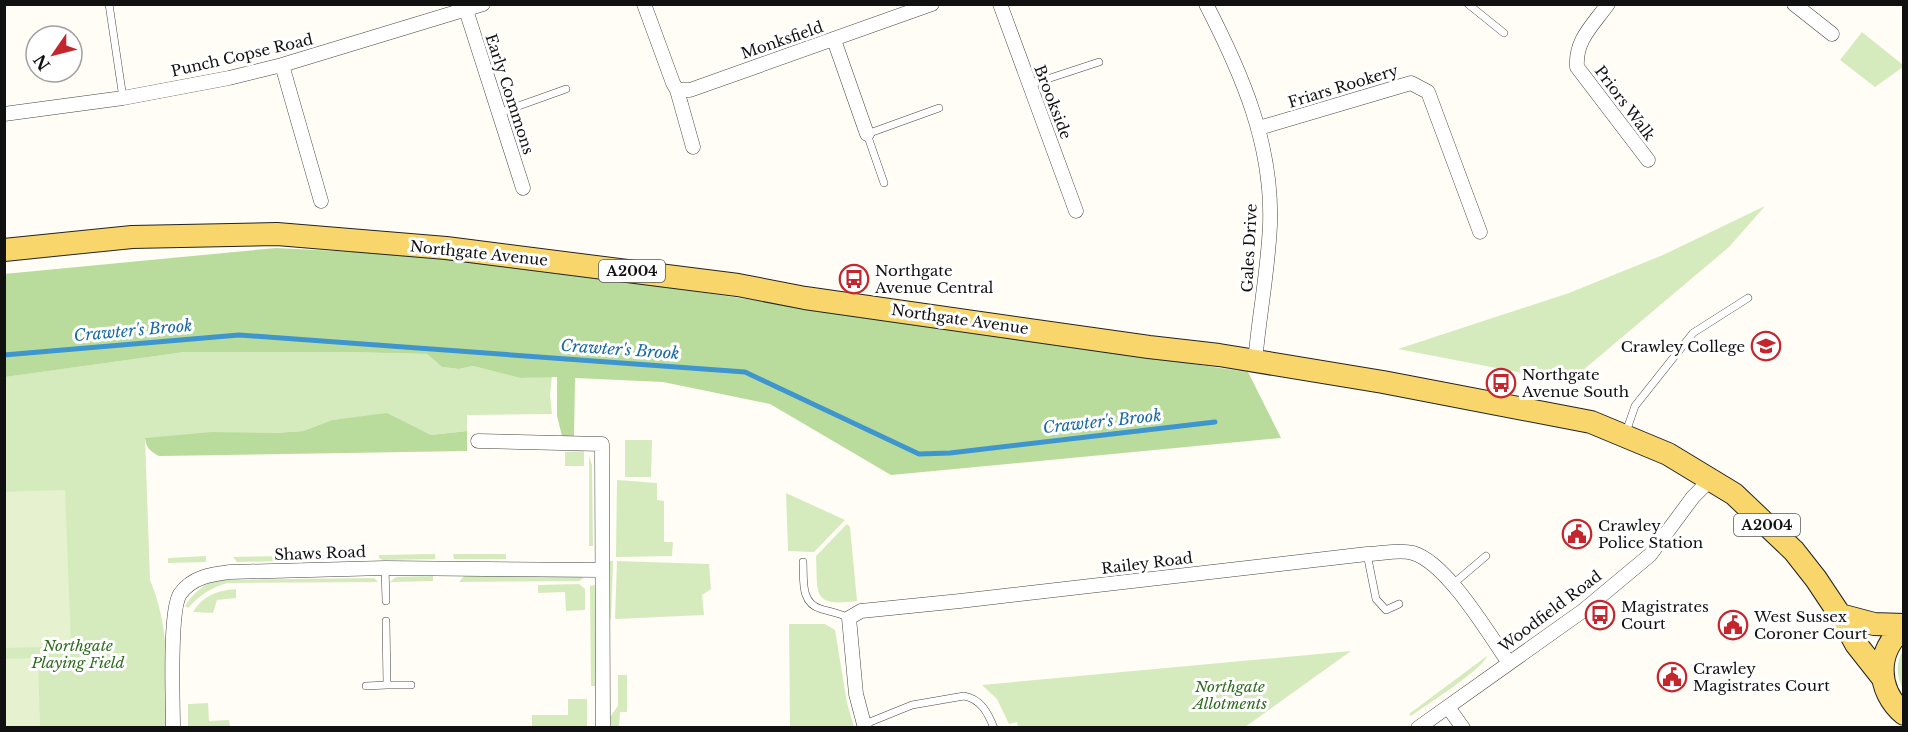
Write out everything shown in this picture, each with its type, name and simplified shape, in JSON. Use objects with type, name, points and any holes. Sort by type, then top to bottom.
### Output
[{"type":"main road","name":"Northgate Avenue","points":[[4,249],[132,237],[277,234],[446,248],[738,285],[805,298],[1256,362],[1383,382],[1591,422],[1625,434],[1668,454],[1711,479],[1734,494],[1794,551],[1816,579],[1856,644],[1882,677],[1887,694],[1902,718]]},
{"type":"main road","points":[[1840,615],[1874,624],[1904,626]]},
{"type":"main road","points":[[1882,677],[1883,659],[1887,646],[1904,626]]},
{"type":"street","name":"Punch Copse Road","points":[[4,114],[123,98],[229,78],[282,65],[483,4]]},
{"type":"street","points":[[644,4],[672,83],[677,90],[693,147]]},
{"type":"street","name":"Monksfield","points":[[677,90],[690,90],[932,4]]},
{"type":"street","name":"Brookside","points":[[1000,4],[1076,210]]},
{"type":"street","name":"Gales Drive","points":[[1206,4],[1243,80],[1259,128],[1266,165],[1270,223],[1256,362]]},
{"type":"street","name":"Priors Walk","points":[[1608,4],[1579,44],[1576,67],[1648,160]]},
{"type":"street","points":[[1794,4],[1833,34]]},
{"type":"street","name":"Early Commons","points":[[466,10],[523,188]]},
{"type":"street","points":[[834,40],[867,134]]},
{"type":"street","points":[[282,65],[321,201]]},
{"type":"street","name":"Friars Rookery","points":[[1259,128],[1411,82],[1428,92],[1480,232]]},
{"type":"street","points":[[478,441],[602,444],[603,728]]},
{"type":"street","name":"Woodfield Road","points":[[1418,728],[1584,610],[1650,555],[1693,497],[1711,479]]},
{"type":"street","name":"Railey Road","points":[[849,618],[861,611],[1367,554],[1412,552],[1431,561],[1453,584],[1509,663]]},
{"type":"street","name":"Shaws Road","points":[[172,728],[173,617],[180,594],[191,584],[207,575],[230,572],[385,568],[602,570]]},
{"type":"street","points":[[849,618],[856,694],[865,726]]},
{"type":"street","points":[[1448,706],[1463,728]]},
{"type":"lane","points":[[109,4],[123,98]]},
{"type":"lane","points":[[1468,4],[1504,33]]},
{"type":"lane","points":[[1029,85],[1099,62]]},
{"type":"lane","points":[[499,113],[566,89]]},
{"type":"lane","points":[[884,183],[867,134],[939,108]]},
{"type":"lane","points":[[1625,434],[1635,406],[1693,333],[1748,298]]},
{"type":"lane","points":[[1367,554],[1376,599],[1386,610],[1399,604]]},
{"type":"lane","points":[[1453,584],[1486,556]]},
{"type":"lane","points":[[803,562],[806,599],[819,608],[838,612],[849,618]]},
{"type":"lane","points":[[385,568],[386,601]]},
{"type":"lane","points":[[386,621],[387,685]]},
{"type":"lane","points":[[366,686],[411,685]]},
{"type":"lane","points":[[865,726],[912,705],[964,696],[972,697],[980,703],[989,715],[994,728]]},
{"type":"green space","points":[[1862,32],[1903,65],[1875,87],[1840,60]]},
{"type":"green space","points":[[1765,206],[1729,247],[1569,382],[1398,349],[1569,293],[1663,255]]},
{"type":"green space","points":[[276,248],[417,255],[554,271],[1248,372],[1281,438],[891,475],[770,404],[663,382],[575,378],[574,436],[562,436],[557,416],[557,377],[520,378],[473,366],[459,369],[442,367],[427,354],[185,352],[5,377],[4,274]]},
{"type":"green space","name":"Northgate Playing Field","points":[[185,352],[427,354],[442,367],[459,369],[473,366],[520,378],[552,376],[550,395],[552,414],[467,415],[467,431],[431,435],[387,414],[332,420],[303,431],[145,438],[150,580],[164,634],[167,671],[167,727],[5,727],[4,377]]},
{"type":"green space","points":[[387,413],[431,435],[467,431],[467,451],[159,456],[149,449],[145,438],[212,432],[303,431],[332,420]]},
{"type":"green space","points":[[625,440],[652,440],[651,477],[625,477]]},
{"type":"green space","points":[[584,451],[584,466],[565,466],[565,452]]},
{"type":"green space","points":[[589,456],[592,465],[593,546],[589,546]]},
{"type":"green space","points":[[617,480],[657,483],[657,500],[664,501],[664,542],[673,542],[672,556],[616,557]]},
{"type":"green space","points":[[65,490],[71,646],[5,648],[5,492]]},
{"type":"green space","points":[[786,493],[845,520],[814,552],[788,551]]},
{"type":"green space","points":[[847,524],[850,527],[857,601],[831,602],[820,595],[818,589],[816,556]]},
{"type":"green space","points":[[435,554],[435,559],[383,560],[379,558],[379,555]]},
{"type":"green space","points":[[453,554],[506,554],[506,559],[454,559]]},
{"type":"green space","points":[[340,555],[337,560],[306,560],[305,556]]},
{"type":"green space","points":[[206,556],[206,562],[168,563],[168,558]]},
{"type":"green space","points":[[288,556],[287,561],[237,562],[233,557]]},
{"type":"green space","points":[[610,561],[613,561],[611,619],[608,618]]},
{"type":"green space","points":[[617,561],[709,564],[711,589],[702,595],[704,615],[615,619]]},
{"type":"green space","points":[[576,575],[584,578],[579,581],[459,582],[464,576]]},
{"type":"green space","points":[[433,576],[433,581],[390,582],[396,577]]},
{"type":"green space","points":[[374,578],[378,582],[227,583],[215,587],[188,608],[185,606],[198,591],[215,580]]},
{"type":"green space","points":[[579,584],[585,589],[585,610],[566,611],[565,592],[538,593],[538,585]]},
{"type":"green space","points":[[595,585],[595,686],[591,686],[590,586]]},
{"type":"green space","points":[[236,589],[236,598],[217,600],[213,613],[193,612],[211,595]]},
{"type":"green space","points":[[789,624],[825,624],[835,630],[847,703],[854,727],[790,727]]},
{"type":"green space","points":[[1903,650],[1903,689],[1898,669]]},
{"type":"green space","name":"Northgate Allotments","points":[[1351,651],[1245,727],[1018,727],[1017,722],[1009,724],[997,699],[982,685]]},
{"type":"green space","points":[[1487,656],[1453,687],[1411,716],[1409,714]]},
{"type":"green space","points":[[38,658],[40,727],[5,727],[5,659]]},
{"type":"green space","points":[[618,675],[627,675],[627,712],[620,712],[619,727],[611,727],[610,717],[618,706]]},
{"type":"green space","points":[[568,699],[587,699],[587,727],[532,727],[532,715],[568,715]]},
{"type":"green space","points":[[208,703],[209,721],[229,720],[230,727],[188,727],[188,704]]},
{"type":"waterway","name":"Crawter's Brook","points":[[4,355],[239,335],[745,372],[919,454],[950,453],[1215,422]]},
{"type":"place","name":"Northgate Avenue Central","points":[[854,279]]},
{"type":"place","name":"Crawley College","points":[[1766,346]]},
{"type":"place","name":"Northgate Avenue South","points":[[1501,383]]},
{"type":"place","name":"Crawley Police Station","points":[[1577,534]]},
{"type":"place","name":"Magistrates Court","points":[[1600,615]]},
{"type":"place","name":"West Sussex Coroner Court","points":[[1733,625]]},
{"type":"place","name":"Crawley Magistrates Court","points":[[1672,677]]}]
